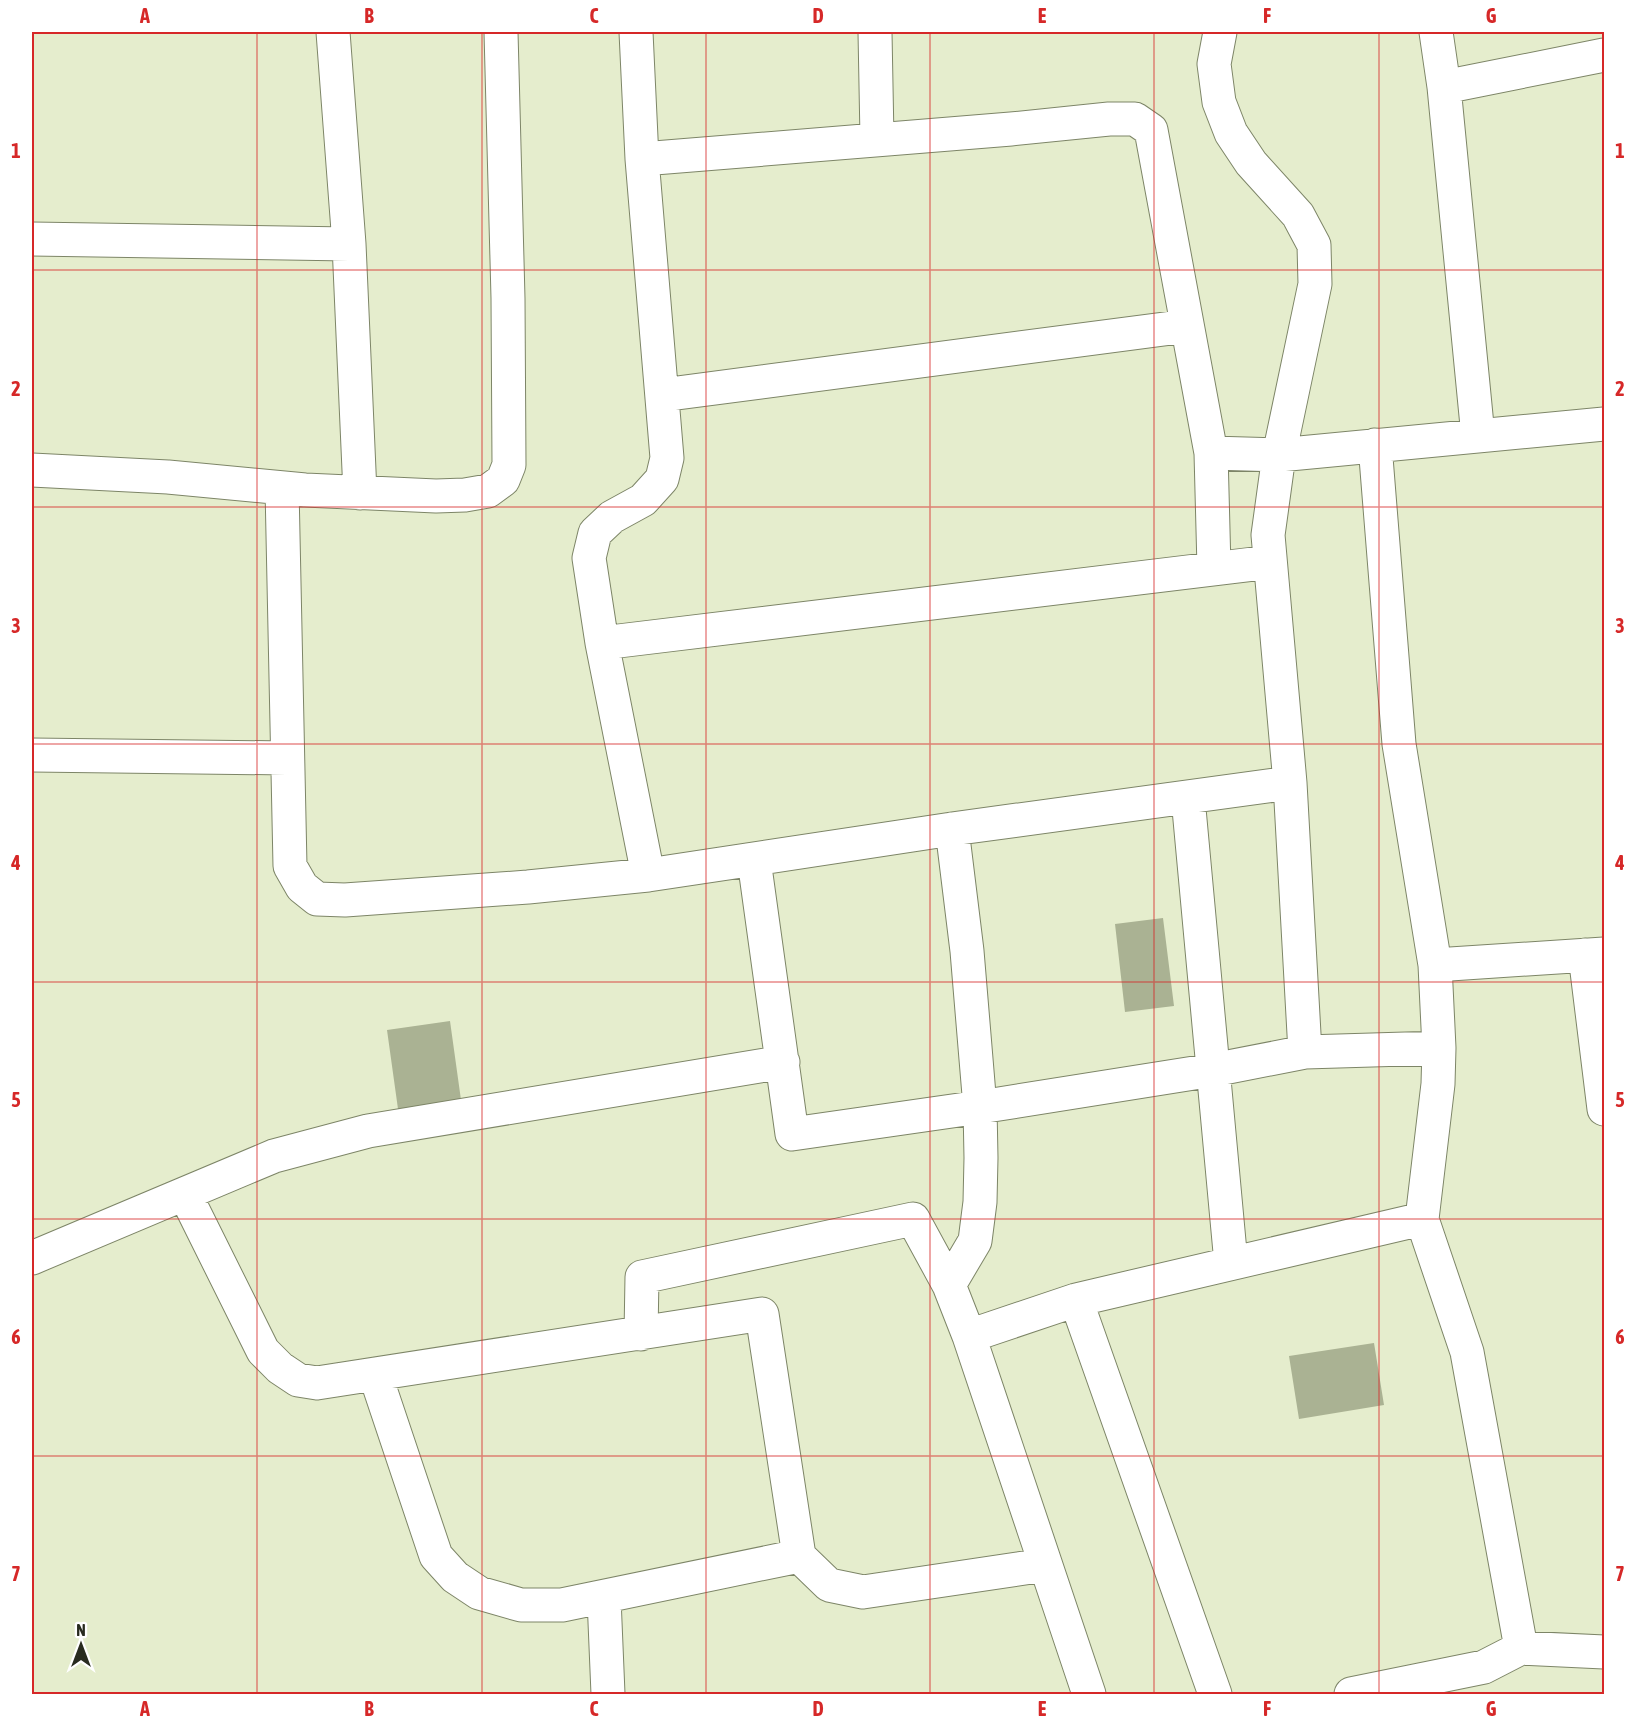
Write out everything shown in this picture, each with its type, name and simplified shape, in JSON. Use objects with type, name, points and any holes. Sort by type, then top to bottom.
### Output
[{"type":"street","points":[[333,32],[349,244],[360,493]]},
{"type":"street","points":[[32,470],[168,477],[282,488],[436,496],[488,491],[503,480],[509,465],[508,298],[501,32]]},
{"type":"street","points":[[636,32],[642,159],[667,458],[662,478],[643,500],[612,517],[595,533],[589,558],[602,643],[648,875]]},
{"type":"street","points":[[875,32],[877,139]]},
{"type":"street","points":[[1220,32],[1215,64],[1219,102],[1231,133],[1251,163],[1298,215],[1314,245],[1316,284],[1279,455],[1268,535],[1290,783],[1305,1052]]},
{"type":"street","points":[[1436,32],[1444,87],[1478,436]]},
{"type":"street","points":[[1444,87],[1605,55]]},
{"type":"street","points":[[642,159],[1109,120],[1134,120],[1151,130],[1211,453],[1215,568]]},
{"type":"street","points":[[32,239],[349,244]]},
{"type":"street","points":[[662,395],[1187,327]]},
{"type":"street","points":[[1211,453],[1279,455],[1605,424]]},
{"type":"street","points":[[1375,445],[1399,744],[1435,964],[1439,1048],[1438,1084],[1422,1219],[1467,1352],[1521,1648]]},
{"type":"street","points":[[282,488],[290,866],[302,887],[317,899],[383,898],[648,875],[952,829],[1290,783]]},
{"type":"street","points":[[602,643],[1270,562]]},
{"type":"street","points":[[32,755],[287,758]]},
{"type":"street","points":[[1188,798],[1231,1263]]},
{"type":"street","points":[[949,1285],[975,1240],[980,1202],[980,1107],[967,951],[952,829]]},
{"type":"street","points":[[754,860],[792,1134],[1213,1070],[1305,1052],[1439,1048]]},
{"type":"street","points":[[1435,964],[1595,955],[1605,1109]]},
{"type":"street","points":[[32,1258],[274,1156],[368,1131],[783,1062]]},
{"type":"street","points":[[185,1194],[263,1351],[280,1368],[298,1380],[317,1383],[762,1314],[799,1556],[829,1585],[863,1592],[1045,1565]]},
{"type":"street","points":[[641,1334],[642,1277],[913,1219],[949,1285],[969,1336],[1089,1695]]},
{"type":"street","points":[[969,1336],[1076,1300],[1422,1219]]},
{"type":"street","points":[[1076,1300],[1215,1695]]},
{"type":"street","points":[[375,1374],[436,1556],[455,1577],[479,1593],[521,1605],[562,1605],[799,1556]]},
{"type":"street","points":[[604,1598],[608,1695]]},
{"type":"street","points":[[1351,1695],[1485,1681],[1521,1648],[1605,1652]]},
{"type":"building","points":[[1163,918],[1174,1006],[1125,1012],[1115,924]]},
{"type":"building","points":[[450,1021],[461,1100],[398,1109],[387,1030]]},
{"type":"building","points":[[1374,1343],[1384,1405],[1299,1419],[1289,1356]]}]
